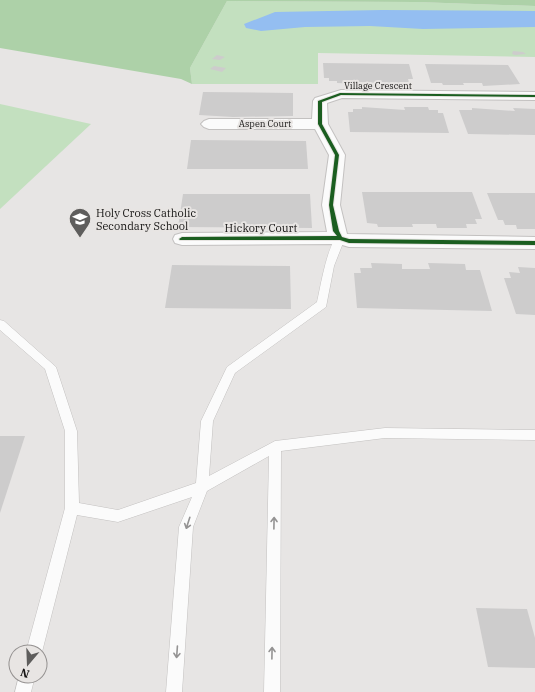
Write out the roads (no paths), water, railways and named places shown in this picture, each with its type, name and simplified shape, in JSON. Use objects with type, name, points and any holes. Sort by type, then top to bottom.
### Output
[{"type":"street","name":"Village Crescent","points":[[340,238],[336,231],[331,205],[337,155],[320,124],[320,101],[341,94],[535,96]]},
{"type":"street","name":"Aspen Court","points":[[209,124],[320,124]]},
{"type":"street","name":"Hickory Court","points":[[182,239],[340,238]]},
{"type":"street","points":[[340,238],[349,241],[535,243]]},
{"type":"lane","points":[[174,692],[186,527],[202,487],[207,421],[231,370],[322,304],[329,266],[340,238]]},
{"type":"lane","points":[[0,324],[50,367],[71,432],[72,508],[36,644]]},
{"type":"lane","points":[[72,508],[118,516],[202,487],[275,446],[385,433],[535,434]]},
{"type":"lane","points":[[272,692],[275,446]]},
{"type":"water","points":[[382,10],[535,11],[535,27],[423,29],[370,26],[305,27],[261,31],[246,28],[244,24],[275,12]]},
{"type":"place","name":"Holy Cross Catholic Secondary School","points":[[80,238]]}]
